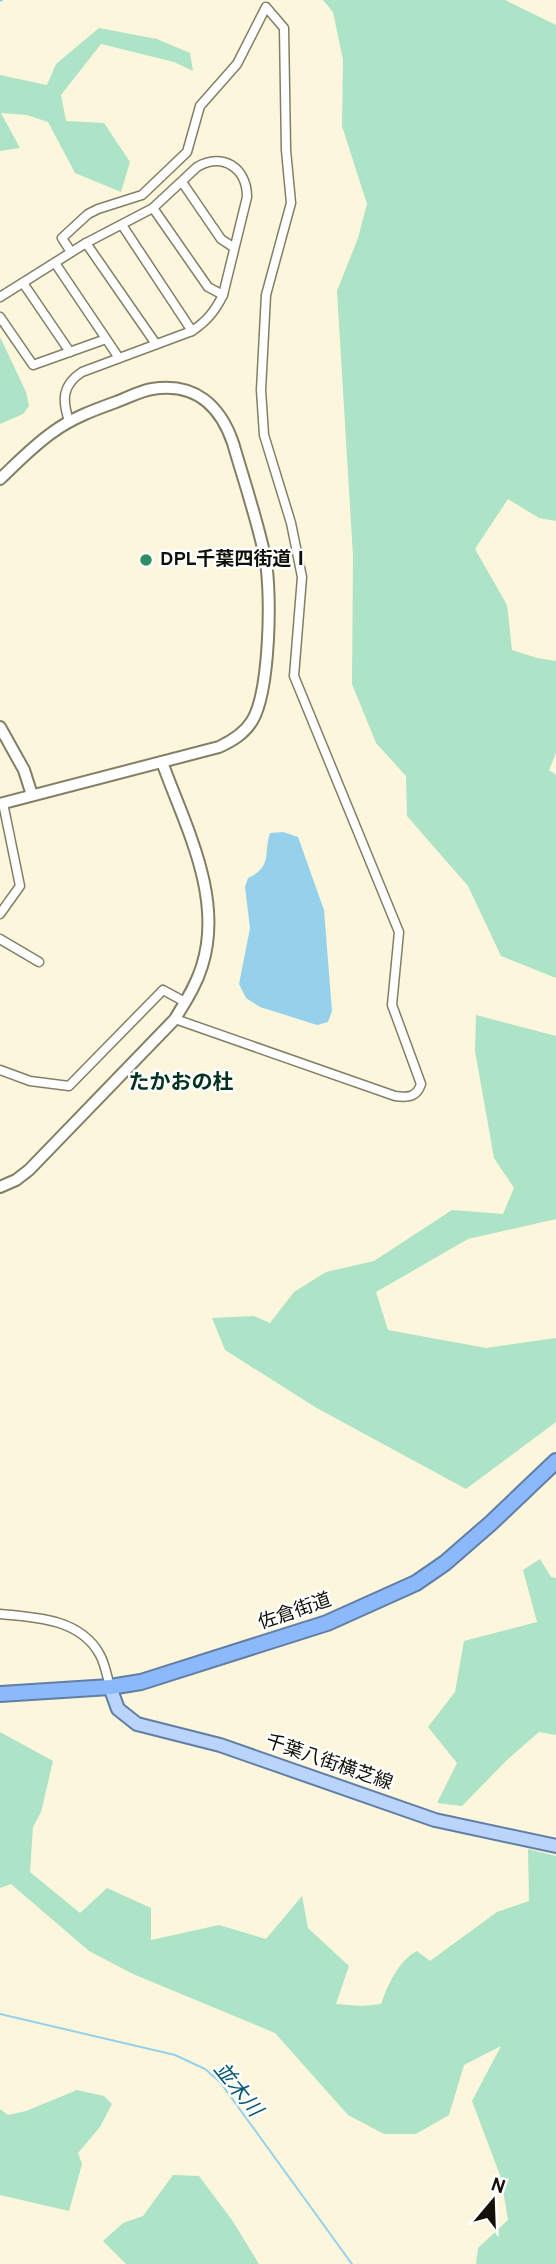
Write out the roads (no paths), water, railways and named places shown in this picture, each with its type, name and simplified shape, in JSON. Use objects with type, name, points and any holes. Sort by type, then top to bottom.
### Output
[{"type":"highway","name":"佐倉街道","points":[[0,1694],[110,1687],[167,1675],[327,1623],[416,1583],[445,1563],[556,1461]]},
{"type":"main road","name":"千葉八街横芝線","points":[[110,1687],[118,1709],[137,1724],[220,1745],[435,1820],[556,1846]]},
{"type":"street","points":[[71,252],[62,238],[88,214],[142,195],[187,152],[200,106],[237,64],[266,7],[284,28],[286,150],[291,203],[266,295],[261,390],[264,435],[290,523],[302,577],[294,676],[399,932],[392,1005],[421,1084],[413,1096],[395,1096],[175,1019]]},
{"type":"street","points":[[0,297],[86,243],[153,208],[197,167],[213,160],[231,164],[238,169],[247,186],[247,197],[223,295],[216,310],[192,331],[82,372],[68,384],[64,405],[69,421]]},
{"type":"street","points":[[182,182],[221,239],[233,247]]},
{"type":"street","points":[[153,208],[208,286],[223,295]]},
{"type":"street","points":[[122,225],[192,331]]},
{"type":"street","points":[[86,243],[156,344]]},
{"type":"street","points":[[55,262],[119,358]]},
{"type":"street","points":[[23,283],[70,352]]},
{"type":"street","points":[[0,317],[33,365],[106,339]]},
{"type":"street","points":[[0,479],[34,447],[69,421],[150,389],[185,390],[204,398],[217,410],[228,427],[265,556],[269,589],[265,682],[253,719],[245,731],[219,747],[1,804],[20,886],[0,914]]},
{"type":"street","points":[[0,727],[24,770],[32,795]]},
{"type":"street","points":[[0,1187],[29,1170],[175,1019],[202,965],[208,938],[209,911],[205,883],[162,762]]},
{"type":"street","points":[[0,939],[39,962]]},
{"type":"street","points":[[0,1070],[30,1082],[69,1086],[163,990],[185,1002]]},
{"type":"street","points":[[0,1614],[62,1623],[82,1633],[100,1656],[110,1687]]},
{"type":"water","points":[[283,832],[298,837],[324,910],[332,1011],[328,1022],[317,1025],[260,1007],[246,998],[239,984],[250,928],[245,887],[248,878],[256,874],[264,864],[270,833]]},
{"type":"waterway","name":"並木川","points":[[0,2014],[175,2055],[205,2069],[220,2082],[352,2264]]},
{"type":"place","name":"DPL千葉四街道Ⅰ","points":[[146,560]]},
{"type":"district","name":"たかおの杜","points":[[181,1083]]}]
